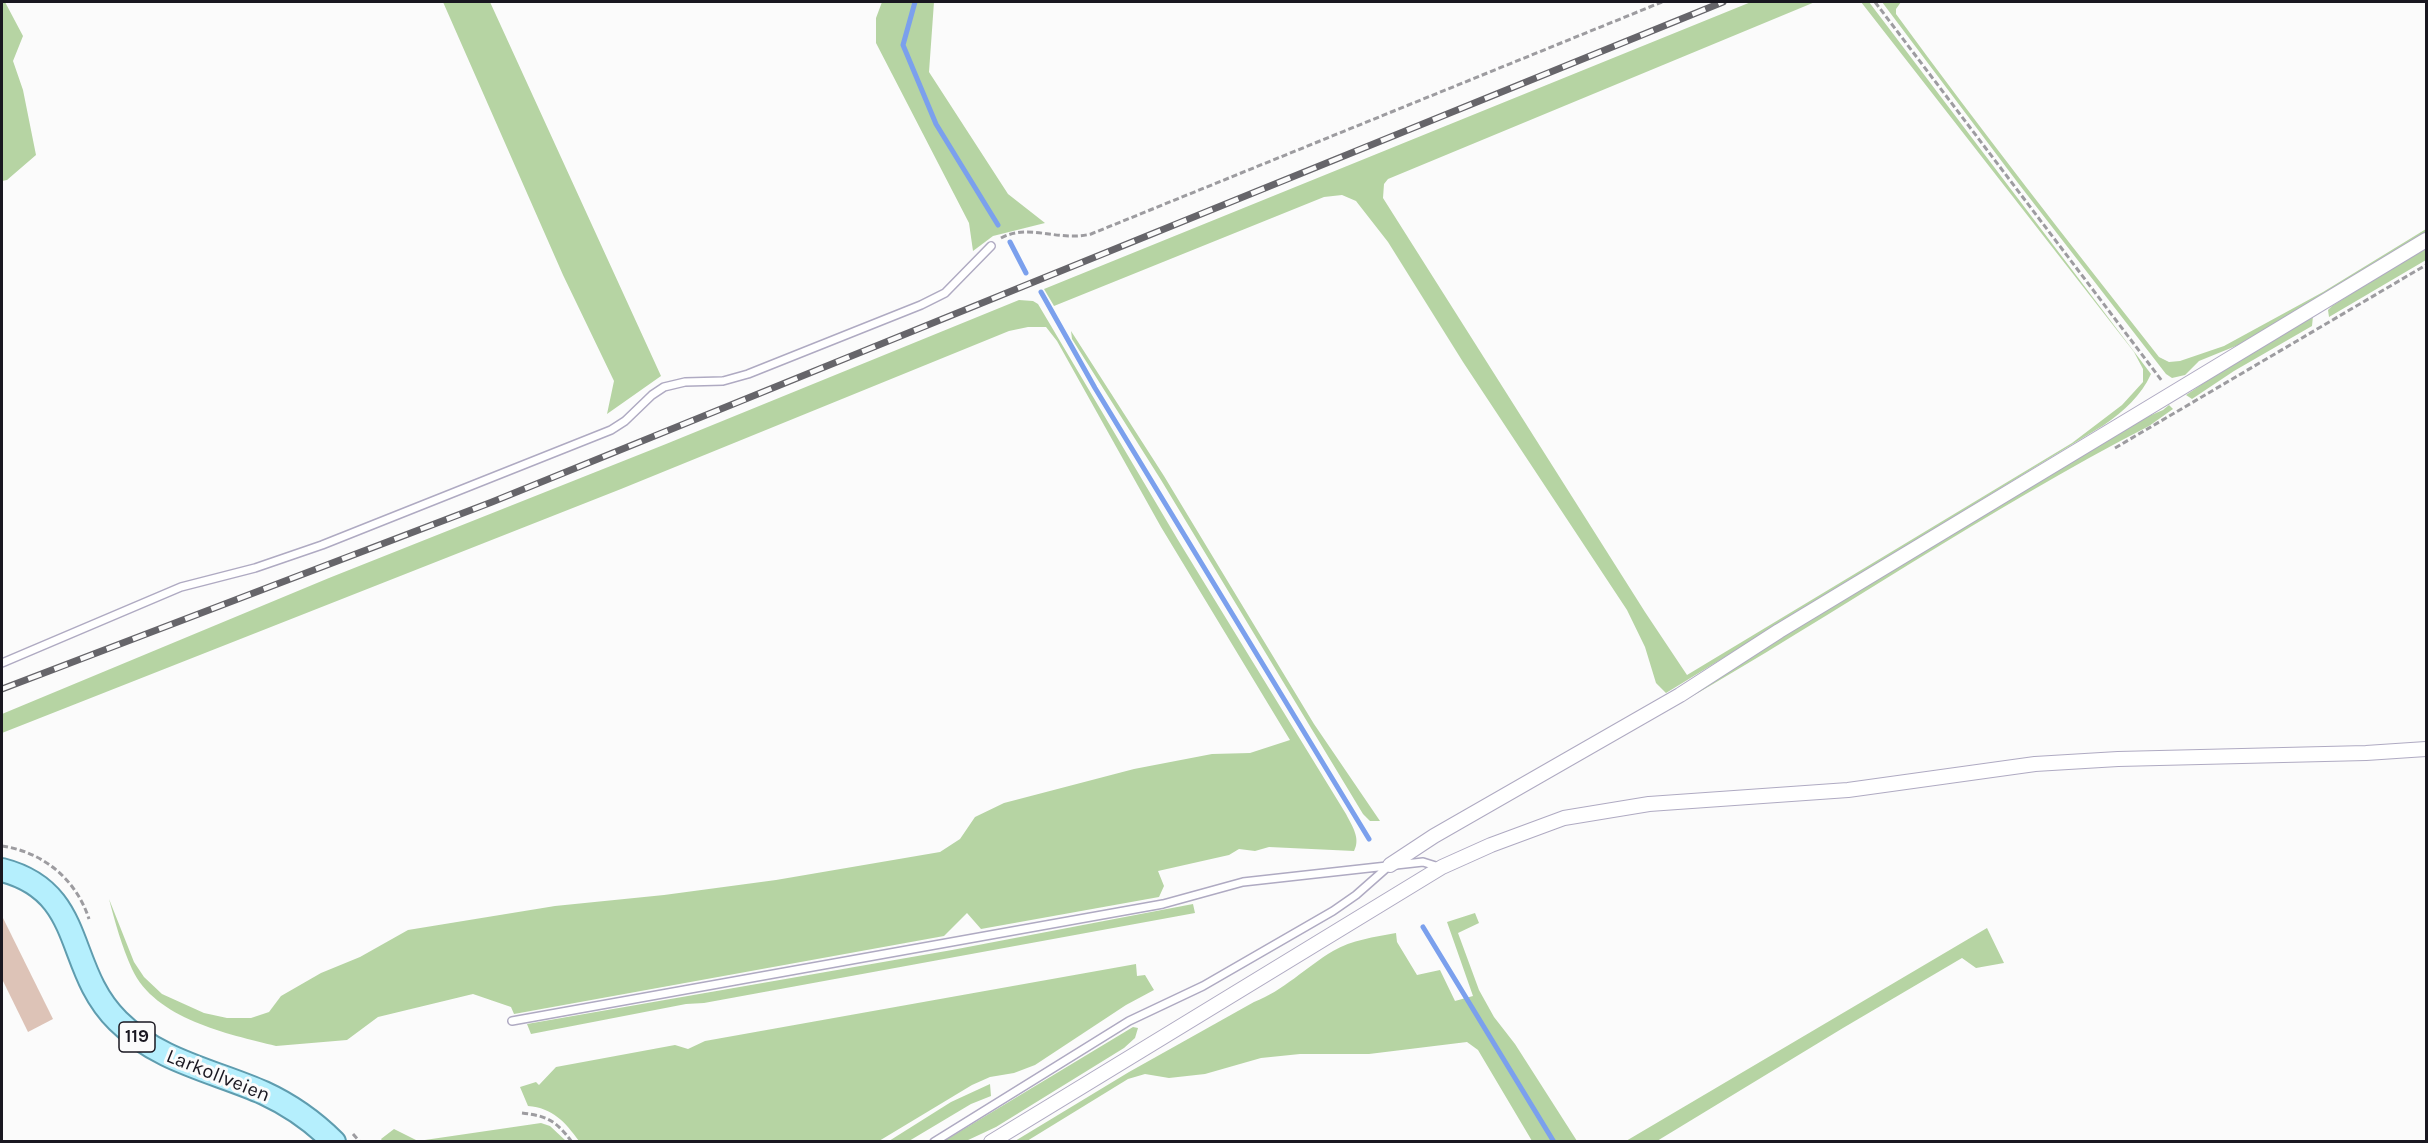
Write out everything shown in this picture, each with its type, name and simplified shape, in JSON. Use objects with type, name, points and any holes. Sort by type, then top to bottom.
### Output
[{"type":"main road","name":"Larkollveien","points":[[2,870],[18,874],[34,882],[54,900],[63,915],[94,989],[108,1010],[128,1031],[169,1057],[264,1093],[341,1134]]},
{"type":"street","points":[[1390,865],[1434,836],[1680,695],[1779,631],[2427,240]]},
{"type":"street","points":[[991,1142],[1442,867],[1491,845],[1564,818],[1650,804],[1848,790],[2035,764],[2118,759],[2366,753],[2427,749]]},
{"type":"lane","points":[[2,663],[101,623],[181,587],[255,567],[322,545],[611,430],[625,421],[664,387],[685,382],[723,381],[748,374],[921,305],[945,293],[991,246]]},
{"type":"lane","points":[[512,1021],[1163,904],[1242,882],[1423,862],[1442,867]]},
{"type":"lane","points":[[934,1142],[1129,1021],[1203,986],[1333,911],[1356,895],[1390,865]]},
{"type":"path","points":[[991,246],[1001,237],[1012,232],[1024,231],[1064,237],[1091,234],[1662,2]]},
{"type":"path","points":[[1875,2],[2183,409]]},
{"type":"path","points":[[2,846],[32,855],[55,868],[71,883],[79,895],[91,925]]},
{"type":"path","points":[[522,1113],[541,1115],[556,1122],[572,1142]]},
{"type":"path","points":[[341,1134],[360,1142]]},
{"type":"green space","points":[[2,2],[5,2],[23,36],[13,61],[23,90],[36,155],[7,180],[2,181]]},
{"type":"green space","points":[[443,2],[490,2],[661,376],[607,414],[614,381],[563,275]]},
{"type":"green space","points":[[882,2],[934,2],[929,72],[1008,194],[1045,223],[993,236],[973,251],[969,223],[876,43],[876,18]]},
{"type":"green space","points":[[1751,2],[1815,2],[1388,179],[1384,184],[1383,198],[1687,675],[2072,443],[2122,405],[2143,382],[2143,369],[2134,352],[1861,2],[1869,2],[2151,374],[2131,402],[2104,425],[1666,693],[1656,683],[1645,647],[1627,610],[1463,362],[1388,242],[1356,201],[1342,195],[1324,197],[1054,306],[1044,289]]},
{"type":"green space","points":[[1882,2],[1901,2],[1896,9],[1896,14],[1928,57],[2159,357],[2169,362],[2180,361],[2224,346],[2323,292],[2426,229],[2426,233],[2253,339],[2199,361],[2185,375],[2172,378],[2166,374],[2018,183]]},
{"type":"green space","points":[[2426,247],[2426,260],[2329,317],[2328,310],[2332,306]]},
{"type":"green space","points":[[1019,300],[1033,301],[1038,304],[1178,540],[1346,814],[1357,841],[1354,851],[1269,847],[1255,851],[1239,849],[1229,855],[1158,871],[1164,886],[1159,897],[981,929],[967,913],[944,936],[514,1014],[511,1007],[473,994],[378,1017],[347,1040],[276,1046],[236,1036],[215,1030],[175,1012],[157,1000],[143,986],[125,952],[109,899],[134,962],[144,977],[162,994],[204,1013],[227,1018],[251,1018],[269,1012],[281,996],[321,973],[360,957],[408,930],[555,906],[664,895],[776,880],[940,852],[960,839],[975,817],[1004,803],[1134,769],[1212,754],[1250,753],[1290,740],[1161,527],[1057,341],[1046,327],[1028,327],[1009,331],[621,489],[2,733],[2,714],[329,578]]},
{"type":"green space","points":[[2313,316],[2312,326],[2234,371],[2192,399],[2186,395],[2229,366]]},
{"type":"green space","points":[[1071,331],[1164,476],[1314,724],[1380,821],[1370,821],[1363,814],[1161,480],[1072,339]]},
{"type":"green space","points":[[2169,405],[2173,409],[2149,426],[1971,526],[1738,669],[1679,704],[1677,702],[1937,541],[2135,422]]},
{"type":"green space","points":[[1193,904],[1195,913],[704,1003],[686,1004],[531,1034],[527,1024],[952,950]]},
{"type":"green space","points":[[1475,913],[1479,923],[1458,933],[1479,990],[1494,1017],[1515,1044],[1577,1141],[1532,1141],[1478,1050],[1467,1042],[1369,1054],[1300,1054],[1261,1058],[1205,1074],[1169,1078],[1145,1074],[1128,1079],[1027,1141],[1015,1141],[1129,1072],[1275,992],[1333,951],[1355,942],[1396,933],[1397,942],[1417,975],[1440,970],[1455,1001],[1473,996],[1447,922]]},
{"type":"green space","points":[[1987,928],[2004,963],[1976,968],[1962,958],[1657,1141],[1626,1141]]},
{"type":"green space","points":[[1136,964],[1137,976],[1145,975],[1154,990],[1126,1005],[1035,1065],[1014,1073],[990,1077],[972,1085],[879,1141],[579,1141],[558,1117],[537,1107],[528,1106],[520,1087],[536,1082],[539,1085],[556,1067],[675,1045],[688,1049],[705,1041]]},
{"type":"green space","points":[[1133,1027],[1138,1028],[1135,1038],[1124,1048],[996,1127],[966,1141],[944,1141]]},
{"type":"green space","points":[[990,1084],[991,1096],[971,1104],[909,1141],[889,1141],[951,1102]]},
{"type":"green space","points":[[541,1123],[550,1126],[566,1141],[383,1142],[381,1139],[394,1129],[418,1141]]},
{"type":"building","points":[[2,916],[53,1019],[28,1032],[2,979]]},
{"type":"waterway","points":[[915,2],[903,45],[936,124],[998,225]]},
{"type":"waterway","points":[[1010,242],[1026,273]]},
{"type":"waterway","points":[[1041,292],[1095,388],[1369,839]]},
{"type":"waterway","points":[[1423,927],[1554,1142]]},
{"type":"railway","points":[[2,689],[492,502],[1723,2]]}]
